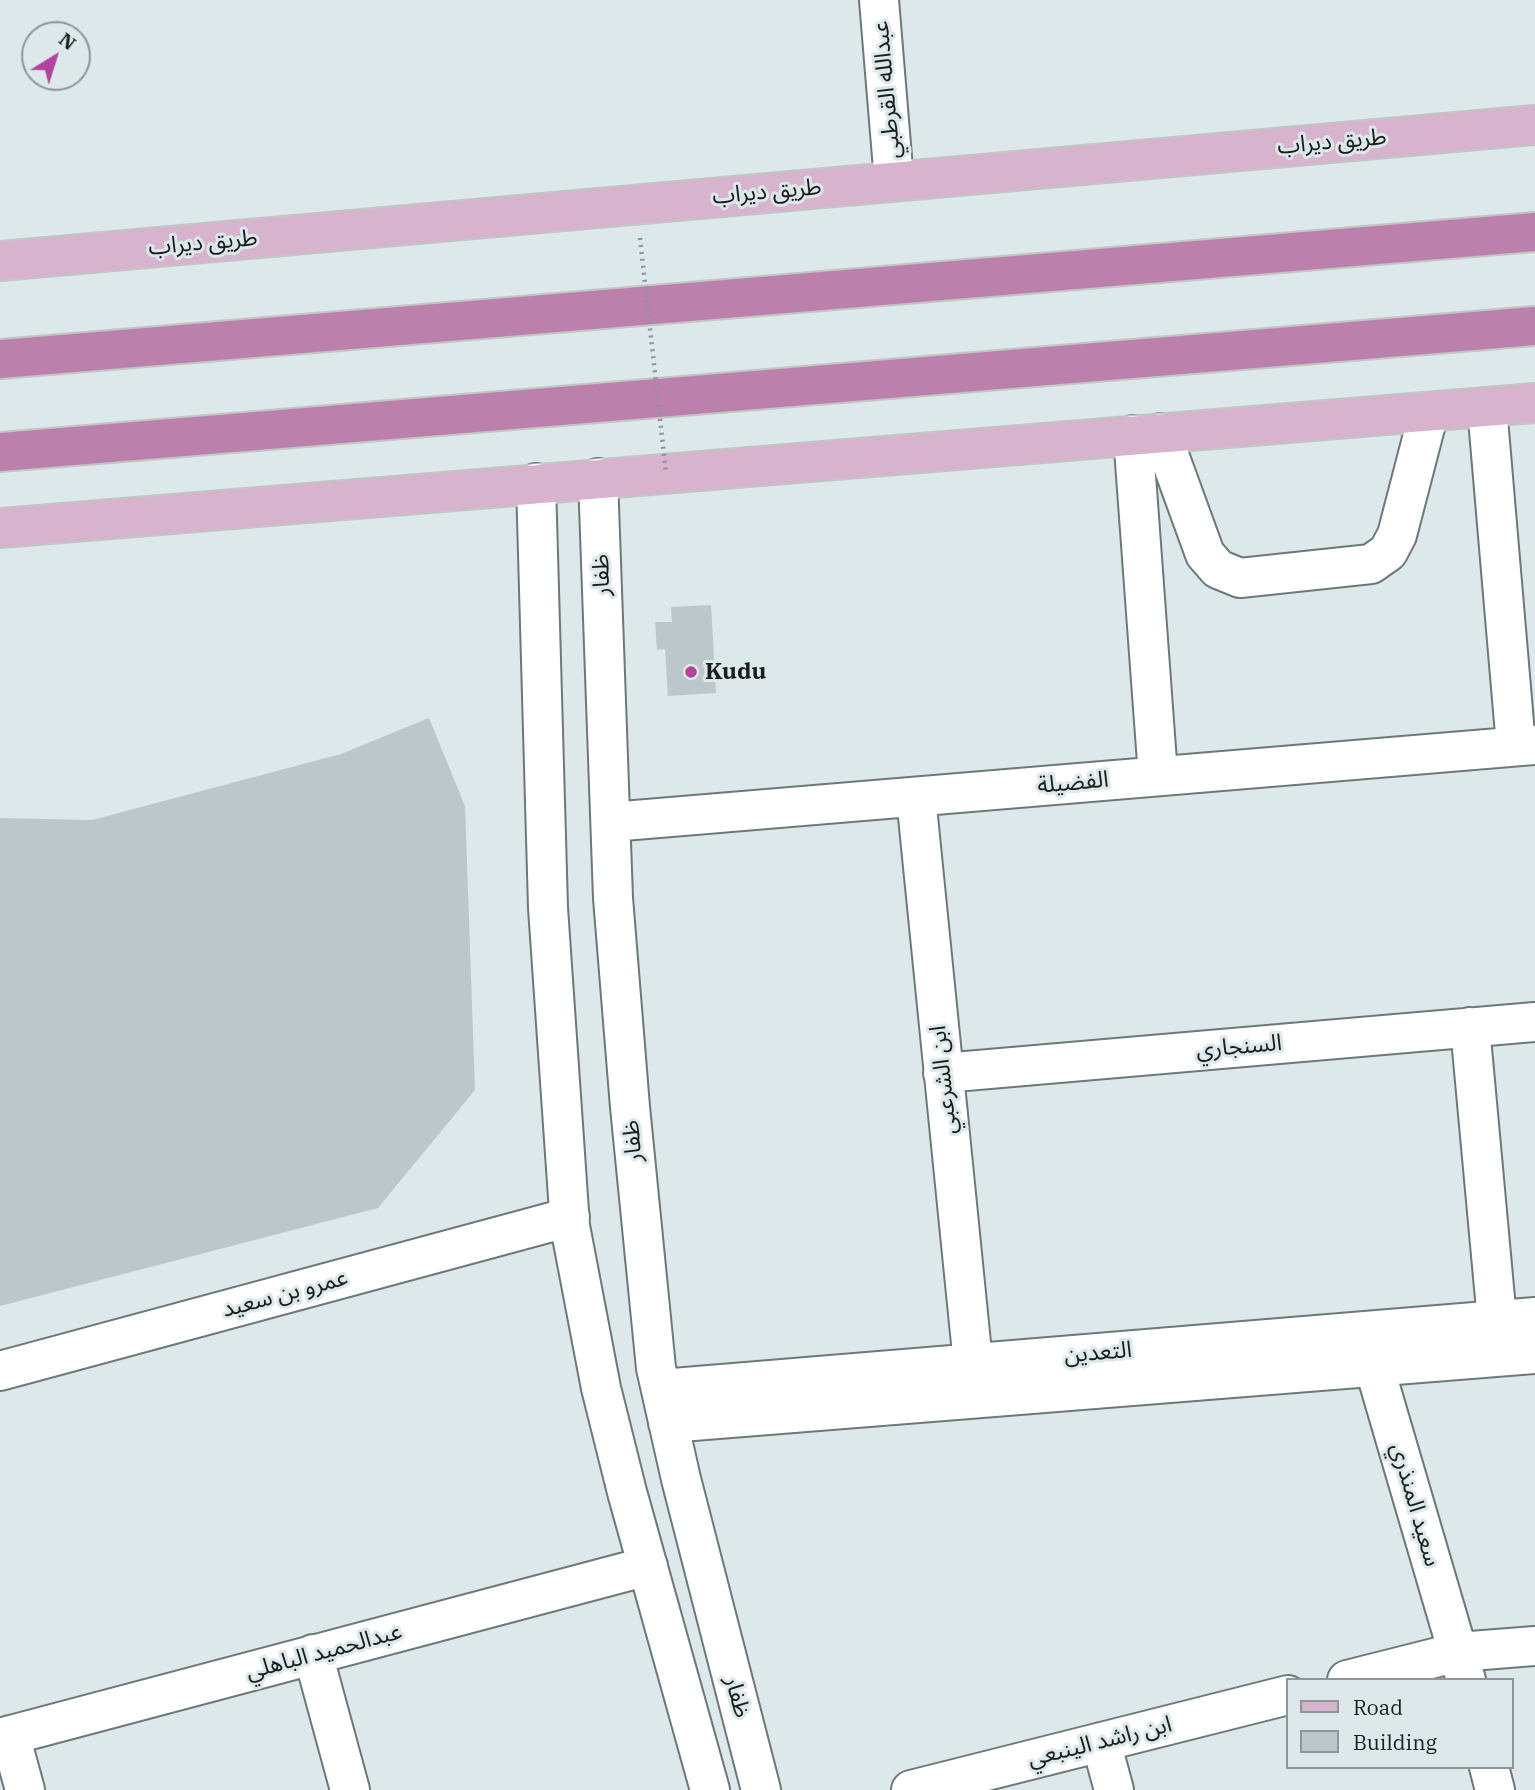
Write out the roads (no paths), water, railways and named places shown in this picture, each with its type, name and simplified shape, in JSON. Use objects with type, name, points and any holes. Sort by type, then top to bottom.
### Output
[{"type":"highway","points":[[0,359],[1535,232]]},
{"type":"highway","points":[[0,452],[1535,326]]},
{"type":"main road","name":"طريق ديراب","points":[[0,261],[1535,125]]},
{"type":"main road","points":[[0,528],[1535,403]]},
{"type":"street","name":"عبدالله القرطبي","points":[[879,0],[894,181]]},
{"type":"street","points":[[1487,407],[1526,746]]},
{"type":"street","points":[[1147,434],[1205,554],[1218,569],[1240,578],[1371,564],[1388,552],[1397,536],[1429,412]]},
{"type":"street","points":[[1147,434],[1158,776]]},
{"type":"street","name":"ظفار","points":[[598,478],[613,898],[630,1108],[656,1368],[761,1790]]},
{"type":"street","points":[[536,483],[548,908],[570,1217],[601,1388],[710,1790]]},
{"type":"street","name":"الفضيلة","points":[[611,822],[1526,746]]},
{"type":"street","name":"ابن الشرعبي","points":[[916,797],[972,1363]]},
{"type":"street","name":"السنجاري","points":[[943,1073],[1535,1022]]},
{"type":"street","points":[[1470,1027],[1497,1320]]},
{"type":"street","name":"عمرو بن سعيد","points":[[0,1371],[570,1217]]},
{"type":"street","name":"التعدين","points":[[664,1406],[1369,1349],[1497,1320],[1535,1317]]},
{"type":"street","name":"التعدين","points":[[664,1406],[972,1363],[1369,1349],[1535,1354]]},
{"type":"street","name":"سعيد المنذري","points":[[1369,1349],[1462,1666]]},
{"type":"street","name":"عبدالحميد الباهلي","points":[[5,1737],[648,1566]]},
{"type":"street","points":[[674,1659],[724,1645]]},
{"type":"street","points":[[1363,1678],[1462,1666],[1535,1646]]},
{"type":"street","points":[[313,1654],[349,1790]]},
{"type":"street","name":"ابن راشد الينبعي","points":[[911,1790],[1286,1696]]},
{"type":"street","points":[[5,1737],[25,1790]]},
{"type":"street","points":[[1101,1742],[1114,1790]]},
{"type":"street","points":[[1490,1769],[1496,1790]]},
{"type":"place","name":"Kudu","points":[[691,672]]}]
